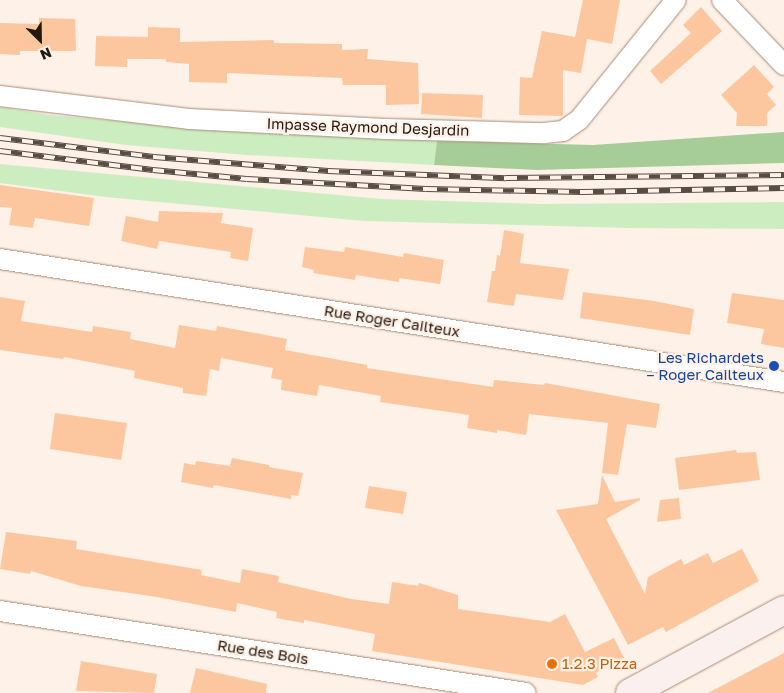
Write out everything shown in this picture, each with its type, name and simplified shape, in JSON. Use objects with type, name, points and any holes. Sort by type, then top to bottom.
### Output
[{"type":"main road","points":[[630,693],[784,610]]},
{"type":"street","name":"Impasse Raymond Desjardin","points":[[0,96],[189,119],[386,129],[544,133],[563,131],[579,120],[587,111],[676,0]]},
{"type":"street","points":[[722,0],[784,65]]},
{"type":"street","name":"Rue Roger Cailteux","points":[[0,259],[784,382]]},
{"type":"street","name":"Rue des Bois","points":[[0,611],[526,693]]},
{"type":"green space","points":[[0,107],[49,115],[223,130],[437,141],[434,165],[247,155],[126,145],[0,127]]},
{"type":"green space","points":[[784,132],[784,163],[537,170],[434,165],[437,141],[593,145]]},
{"type":"green space","points":[[0,164],[381,199],[542,204],[784,202],[784,229],[631,228],[364,221],[106,197],[0,183]]},
{"type":"building","points":[[583,0],[620,0],[612,44],[587,39],[581,73],[563,70],[563,116],[519,115],[520,77],[532,78],[542,31],[575,37]]},
{"type":"building","points":[[701,7],[722,31],[661,84],[650,71],[691,33],[683,25]]},
{"type":"building","points":[[39,18],[75,19],[76,51],[20,51],[20,55],[0,54],[0,23],[39,24]]},
{"type":"building","points":[[148,27],[180,28],[180,42],[274,40],[274,43],[342,44],[342,50],[368,49],[367,59],[418,63],[419,104],[386,105],[386,85],[343,85],[342,78],[227,73],[227,83],[189,82],[189,64],[166,62],[166,59],[127,59],[127,67],[95,66],[96,36],[148,37]]},
{"type":"building","points":[[754,65],[774,87],[767,94],[776,105],[767,113],[767,126],[736,126],[737,113],[721,95]]},
{"type":"building","points":[[422,93],[483,95],[482,118],[421,114]]},
{"type":"building","points":[[0,185],[94,198],[89,226],[35,218],[33,228],[9,225],[12,208],[0,207]]},
{"type":"building","points":[[159,211],[223,213],[221,223],[253,228],[248,261],[230,258],[231,252],[159,241],[157,249],[121,241],[126,216],[158,222]]},
{"type":"building","points":[[504,230],[524,234],[520,263],[569,269],[563,300],[516,294],[514,306],[487,302],[492,271],[495,271],[497,255],[500,256]]},
{"type":"building","points":[[305,247],[344,252],[345,247],[403,257],[404,253],[444,260],[440,284],[399,278],[399,282],[356,275],[355,280],[313,273],[314,270],[302,267]]},
{"type":"building","points":[[583,292],[654,301],[694,309],[690,335],[580,318]]},
{"type":"building","points":[[732,293],[784,300],[784,348],[761,344],[764,329],[727,323]]},
{"type":"building","points":[[0,297],[25,301],[21,321],[92,332],[93,326],[131,332],[130,339],[175,348],[179,325],[216,331],[217,326],[287,339],[285,350],[367,365],[367,368],[493,387],[494,380],[544,385],[545,383],[660,404],[656,428],[627,424],[618,475],[602,473],[608,423],[529,414],[526,435],[497,430],[497,433],[467,428],[469,415],[380,402],[381,396],[319,385],[317,396],[281,390],[282,380],[271,378],[273,368],[221,358],[219,371],[210,369],[206,396],[183,393],[183,388],[134,378],[135,371],[64,357],[63,359],[0,350]]},
{"type":"building","points":[[55,413],[127,423],[121,460],[50,449]]},
{"type":"building","points":[[736,450],[737,453],[756,452],[760,480],[679,490],[675,458]]},
{"type":"building","points":[[232,458],[303,473],[298,496],[291,495],[291,499],[214,485],[213,488],[181,482],[184,463],[195,465],[196,461],[230,466]]},
{"type":"building","points":[[602,475],[615,502],[640,498],[640,500],[606,519],[645,594],[648,577],[681,559],[684,565],[708,553],[713,563],[742,549],[759,581],[666,632],[663,627],[628,645],[556,510],[598,504]]},
{"type":"building","points":[[369,486],[407,492],[403,514],[365,508]]},
{"type":"building","points":[[679,498],[681,519],[657,522],[660,500]]},
{"type":"building","points":[[6,532],[77,541],[76,549],[202,570],[201,575],[240,583],[242,569],[279,576],[278,582],[351,599],[389,604],[392,582],[418,586],[419,583],[458,595],[458,609],[550,622],[565,614],[585,652],[614,638],[624,658],[596,673],[598,677],[583,685],[372,651],[375,634],[304,620],[304,623],[276,618],[277,612],[237,603],[236,612],[157,597],[81,586],[31,571],[30,574],[0,569]]},
{"type":"building","points":[[784,653],[784,693],[708,693]]},
{"type":"building","points":[[81,661],[157,674],[154,693],[76,691]]},
{"type":"building","points":[[196,668],[267,684],[266,693],[190,693]]},
{"type":"railway","points":[[0,138],[154,157],[328,171],[506,178],[784,175]]},
{"type":"railway","points":[[0,151],[153,170],[247,179],[426,189],[582,192],[784,188]]},
{"type":"place","name":"Les Richardets – Roger Cailteux","points":[[774,366]]},
{"type":"place","name":"1.2.3 Pizza","points":[[552,664]]}]
